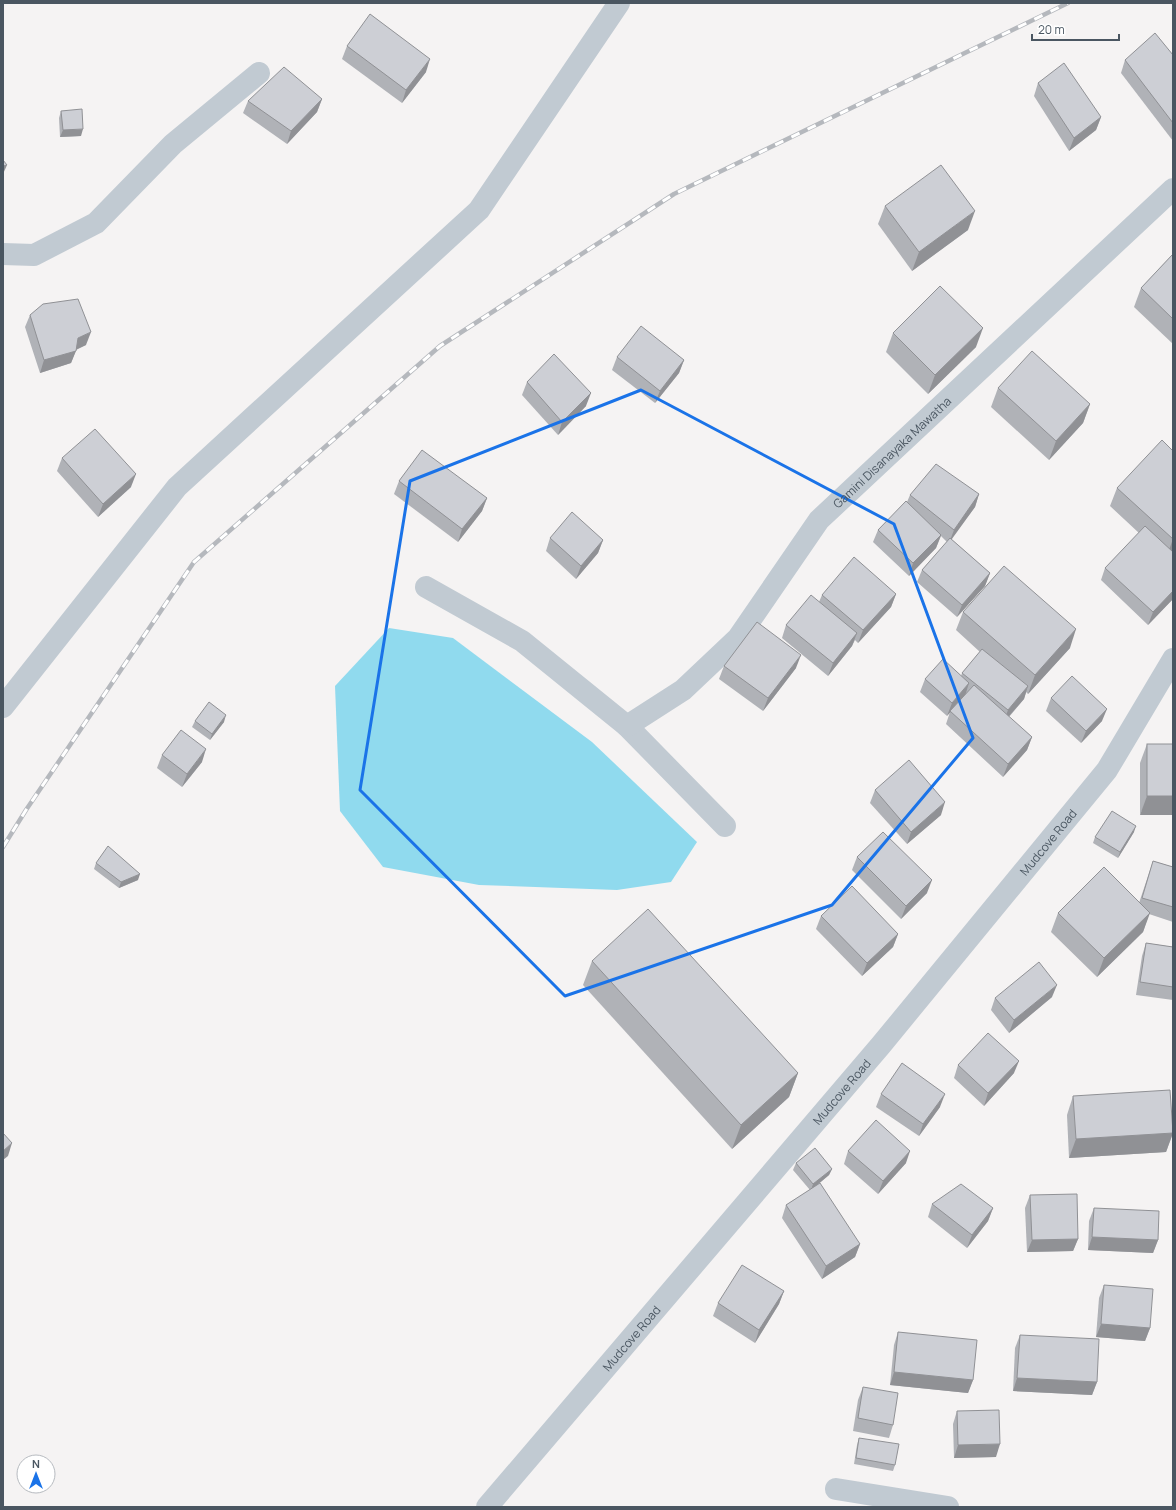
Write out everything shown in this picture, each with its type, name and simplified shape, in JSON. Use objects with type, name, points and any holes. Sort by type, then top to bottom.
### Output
[{"type":"street","points":[[3,706],[177,487],[479,210],[619,3]]},
{"type":"street","points":[[3,254],[34,255],[96,223],[173,144],[259,74]]},
{"type":"street","name":"Gamini Disanayaka Mawatha","points":[[627,726],[683,690],[738,638],[819,520],[1173,189]]},
{"type":"street","points":[[426,587],[522,642],[627,726],[725,826]]},
{"type":"street","name":"Mudcove Road","points":[[487,1507],[881,1044],[1107,770],[1173,659]]},
{"type":"street","points":[[836,1489],[948,1507]]},
{"type":"highlighted area","points":[[641,390],[894,524],[973,738],[832,905],[565,996],[360,790],[410,481]]},
{"type":"water","points":[[389,628],[453,638],[592,742],[697,842],[671,882],[617,890],[479,885],[383,867],[340,811],[335,686]]},
{"type":"building","points":[[370,14],[430,59],[406,90],[347,46]]},
{"type":"building","points":[[1155,33],[1173,55],[1173,123],[1125,60]]},
{"type":"building","points":[[1064,63],[1101,117],[1074,138],[1038,83]]},
{"type":"building","points":[[284,67],[322,99],[291,131],[248,101]]},
{"type":"building","points":[[82,109],[83,129],[63,130],[61,111]]},
{"type":"building","points":[[3,160],[7,165],[3,166]]},
{"type":"building","points":[[941,165],[975,211],[919,252],[885,206]]},
{"type":"building","points":[[1173,254],[1173,319],[1141,288]]},
{"type":"building","points":[[940,286],[983,328],[935,375],[893,333]]},
{"type":"building","points":[[78,299],[91,332],[78,338],[76,351],[44,360],[30,315],[43,304]]},
{"type":"building","points":[[641,326],[684,360],[660,391],[617,357]]},
{"type":"building","points":[[1032,351],[1090,404],[1056,441],[998,388]]},
{"type":"building","points":[[554,354],[591,393],[562,422],[527,382]]},
{"type":"building","points":[[95,429],[136,474],[103,504],[62,458]]},
{"type":"building","points":[[1162,440],[1173,451],[1173,539],[1117,488]]},
{"type":"building","points":[[422,450],[487,498],[462,529],[399,481]]},
{"type":"building","points":[[936,464],[979,494],[954,530],[910,495]]},
{"type":"building","points":[[906,501],[941,535],[913,563],[878,530]]},
{"type":"building","points":[[572,512],[603,540],[581,566],[550,538]]},
{"type":"building","points":[[1145,526],[1173,552],[1173,591],[1153,612],[1105,568]]},
{"type":"building","points":[[950,538],[990,573],[962,605],[922,570]]},
{"type":"building","points":[[854,557],[896,594],[863,630],[822,595]]},
{"type":"building","points":[[1004,566],[1076,629],[1035,675],[963,612]]},
{"type":"building","points":[[811,595],[857,633],[833,663],[786,625]]},
{"type":"building","points":[[757,622],[801,655],[768,698],[724,666]]},
{"type":"building","points":[[982,649],[1028,686],[1008,710],[962,673]]},
{"type":"building","points":[[943,659],[969,683],[952,703],[925,679]]},
{"type":"building","points":[[1072,676],[1107,709],[1086,731],[1051,698]]},
{"type":"building","points":[[974,685],[1032,737],[1008,764],[950,711]]},
{"type":"building","points":[[209,702],[226,715],[212,734],[195,721]]},
{"type":"building","points":[[181,730],[206,749],[187,774],[162,755]]},
{"type":"building","points":[[1147,744],[1173,744],[1173,796],[1147,796]]},
{"type":"building","points":[[909,760],[945,802],[911,832],[875,790]]},
{"type":"building","points":[[1112,811],[1136,826],[1120,852],[1095,837]]},
{"type":"building","points":[[883,832],[932,880],[906,906],[857,857]]},
{"type":"building","points":[[108,846],[140,874],[121,882],[96,863]]},
{"type":"building","points":[[1153,861],[1173,867],[1173,907],[1142,898]]},
{"type":"building","points":[[1104,867],[1150,913],[1104,958],[1058,913]]},
{"type":"building","points":[[852,886],[898,934],[867,963],[821,916]]},
{"type":"building","points":[[648,909],[798,1073],[741,1125],[592,961]]},
{"type":"building","points":[[1146,943],[1173,947],[1173,987],[1140,982]]},
{"type":"building","points":[[1039,962],[1057,985],[1014,1020],[995,998]]},
{"type":"building","points":[[988,1033],[1019,1061],[988,1093],[958,1065]]},
{"type":"building","points":[[902,1063],[945,1094],[923,1124],[881,1094]]},
{"type":"building","points":[[1170,1090],[1173,1133],[1076,1139],[1073,1096]]},
{"type":"building","points":[[876,1120],[910,1151],[883,1181],[848,1151]]},
{"type":"building","points":[[3,1133],[12,1143],[3,1151]]},
{"type":"building","points":[[815,1148],[832,1169],[813,1184],[796,1163]]},
{"type":"building","points":[[820,1183],[860,1244],[826,1266],[786,1205]]},
{"type":"building","points":[[961,1184],[993,1208],[972,1235],[932,1204]]},
{"type":"building","points":[[1077,1194],[1078,1239],[1032,1240],[1030,1195]]},
{"type":"building","points":[[1094,1208],[1159,1211],[1158,1240],[1092,1237]]},
{"type":"building","points":[[742,1265],[784,1291],[759,1330],[718,1303]]},
{"type":"building","points":[[1104,1285],[1153,1289],[1150,1328],[1101,1324]]},
{"type":"building","points":[[898,1332],[977,1340],[973,1380],[894,1372]]},
{"type":"building","points":[[1020,1335],[1099,1339],[1097,1382],[1017,1378]]},
{"type":"building","points":[[863,1387],[898,1393],[893,1425],[858,1418]]},
{"type":"building","points":[[999,1410],[1000,1444],[958,1445],[957,1411]]},
{"type":"building","points":[[859,1438],[899,1444],[895,1465],[856,1458]]},
{"type":"railway","points":[[3,847],[26,810],[194,562],[440,346],[674,194],[1068,3]]}]
